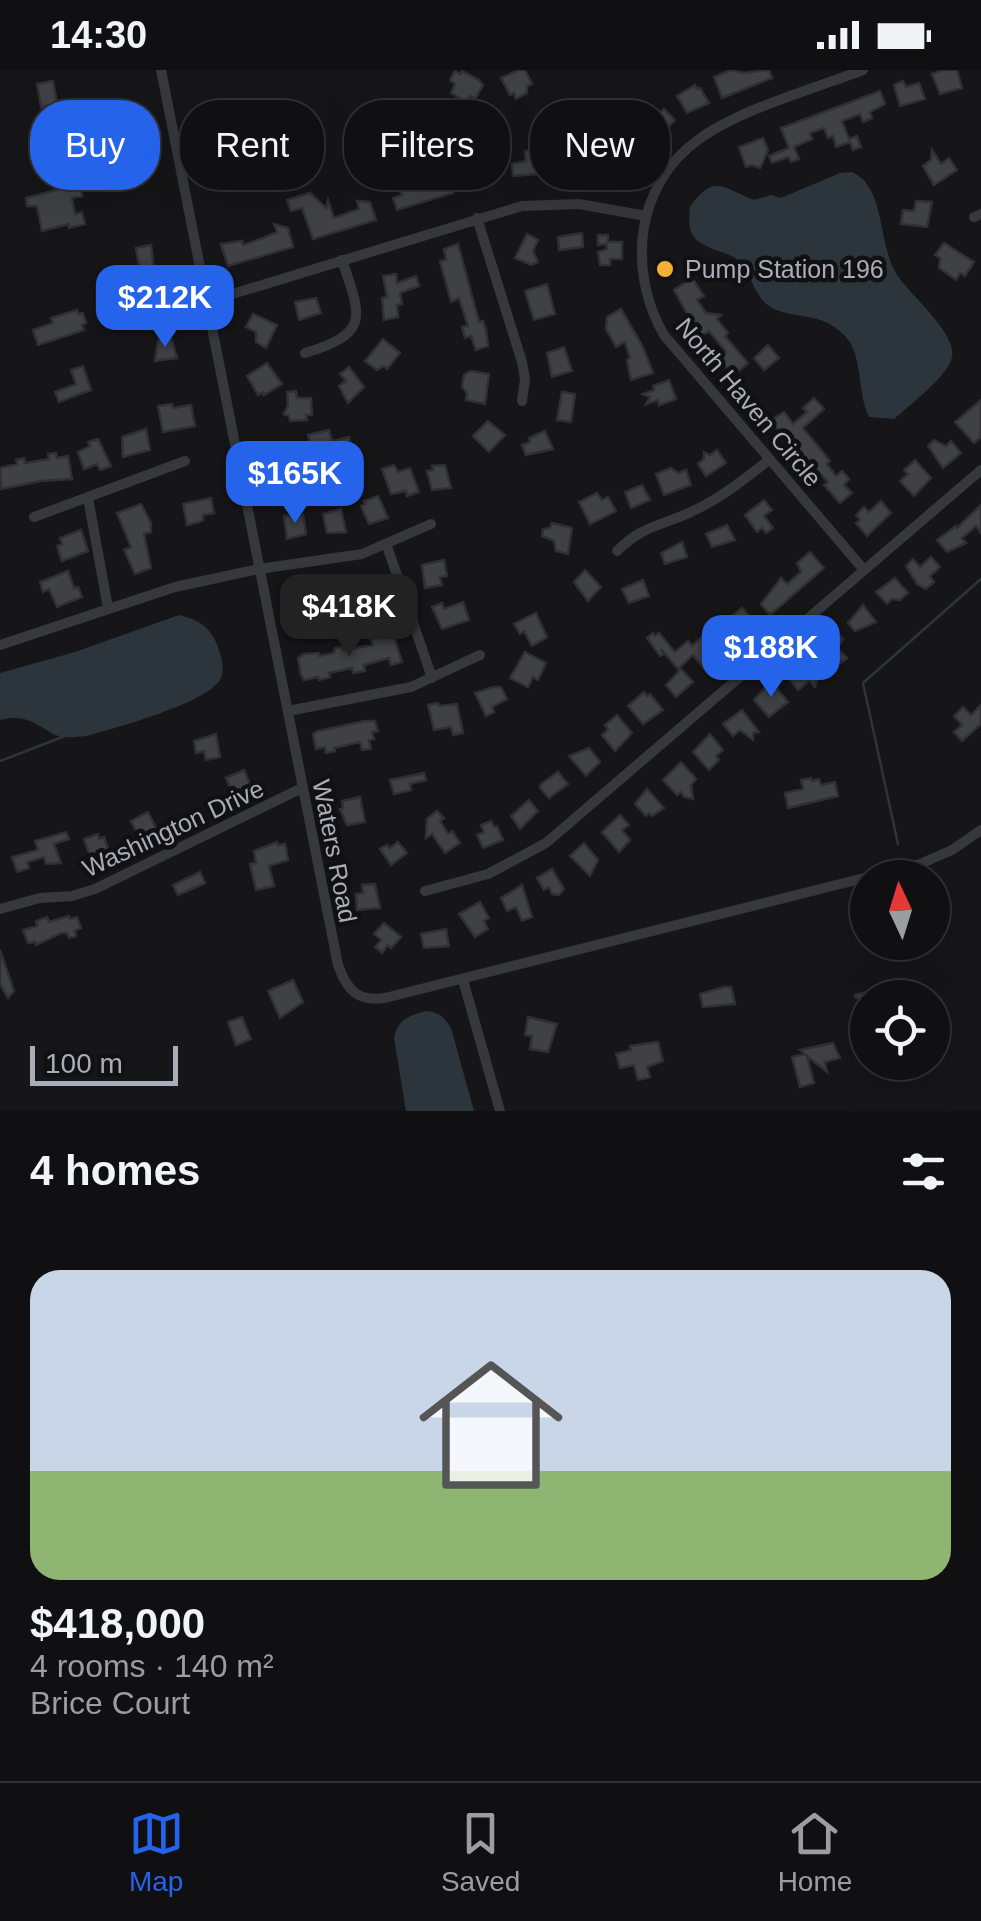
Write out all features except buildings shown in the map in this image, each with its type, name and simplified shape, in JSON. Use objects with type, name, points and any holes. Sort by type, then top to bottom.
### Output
[{"type":"street","name":"Waters Road","points":[[160,70],[338,965],[348,988],[358,996],[375,1000],[463,980],[920,864],[952,850],[981,830]]},
{"type":"street","name":"North Haven Circle","points":[[863,70],[733,120],[696,141],[668,172],[646,216],[641,251],[642,280],[657,323],[677,352],[864,570]]},
{"type":"street","points":[[206,302],[522,206],[608,208],[646,216]]},
{"type":"street","points":[[477,218],[522,362],[522,400]]},
{"type":"street","points":[[305,353],[337,344],[355,324],[356,304],[342,260]]},
{"type":"street","points":[[617,552],[636,533],[694,510],[770,460]]},
{"type":"street","points":[[34,517],[184,461]]},
{"type":"street","points":[[425,891],[488,874],[546,843],[981,470]]},
{"type":"street","points":[[88,498],[108,608]]},
{"type":"street","points":[[0,645],[175,587],[259,569],[332,560],[387,546],[431,524]]},
{"type":"street","points":[[387,546],[432,678]]},
{"type":"street","points":[[288,712],[411,687],[480,655]]},
{"type":"street","name":"Washington Drive","points":[[0,908],[40,898],[72,896],[95,888],[302,788]]},
{"type":"street","points":[[463,980],[500,1111]]},
{"type":"shaded area","points":[[852,172],[871,190],[897,275],[940,326],[952,347],[944,373],[894,419],[869,417],[855,354],[846,337],[827,322],[769,306],[758,295],[740,262],[698,241],[690,227],[690,207],[698,196],[713,187],[754,200],[771,195],[781,198],[840,173]]},
{"type":"shaded area","points":[[179,615],[208,629],[221,658],[221,678],[199,696],[160,713],[86,736],[57,736],[22,719],[0,720],[0,673],[75,652]]},
{"type":"shaded area","points":[[426,1011],[441,1016],[451,1028],[474,1111],[406,1111],[394,1038],[405,1019]]},
{"type":"waterway","points":[[898,844],[863,683],[981,579]]},
{"type":"waterway","points":[[0,761],[65,736]]},
{"type":"place","name":"Pump Station 196","points":[[665,269]]}]
